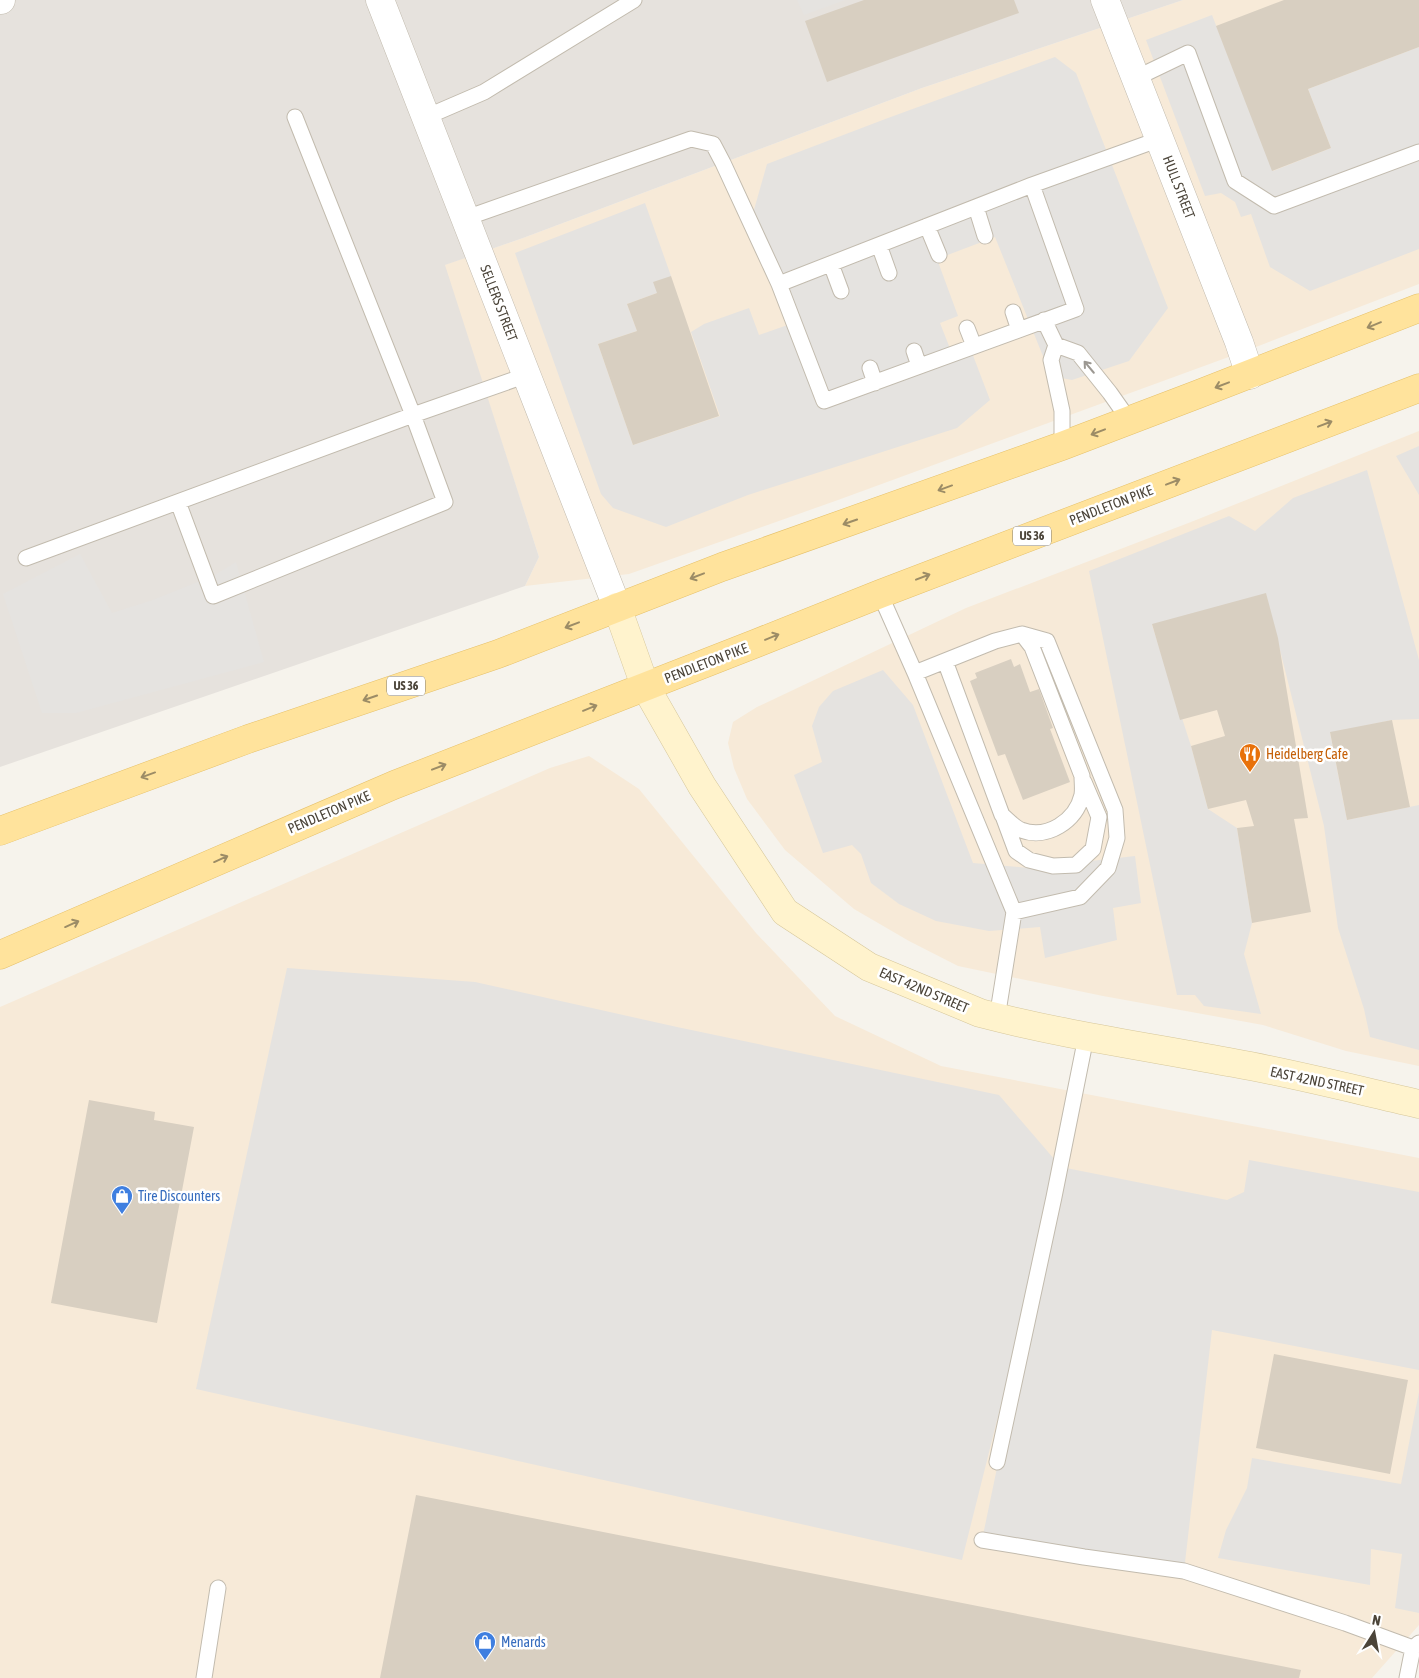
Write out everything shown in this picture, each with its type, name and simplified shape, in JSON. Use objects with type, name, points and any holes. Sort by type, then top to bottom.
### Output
[{"type":"main road","name":"US 36","points":[[0,831],[248,739],[498,654],[722,567],[1062,446],[1250,375],[1419,308]]},
{"type":"main road","name":"PENDLETON PIKE","points":[[0,955],[381,790],[880,594],[1419,388]]},
{"type":"street","name":"SELLERS STREET","points":[[380,0],[617,607]]},
{"type":"street","name":"HULL STREET","points":[[1105,0],[1239,342],[1250,375]]},
{"type":"street","name":"EAST 42ND STREET","points":[[617,607],[645,686],[702,786],[785,912],[869,967],[980,1013],[997,1018],[1086,1037],[1235,1063],[1419,1104]]},
{"type":"lane","points":[[426,117],[484,92],[631,0]]},
{"type":"lane","points":[[1136,78],[1188,53],[1236,181],[1274,206],[1419,152]]},
{"type":"lane","points":[[178,502],[213,596],[445,502],[413,415],[295,117]]},
{"type":"lane","points":[[466,218],[691,139],[713,144],[779,284],[824,401],[872,376],[919,366],[1076,308],[1032,185]]},
{"type":"lane","points":[[779,284],[1032,185],[1160,139]]},
{"type":"lane","points":[[976,207],[985,236]]},
{"type":"lane","points":[[927,226],[939,255]]},
{"type":"lane","points":[[879,245],[889,273]]},
{"type":"lane","points":[[831,264],[841,291]]},
{"type":"lane","points":[[1013,312],[1019,330]]},
{"type":"lane","points":[[1044,320],[1056,345],[1051,360],[1062,411],[1062,446]]},
{"type":"lane","points":[[967,328],[974,346]]},
{"type":"lane","points":[[1056,345],[1078,353],[1110,392],[1129,420]]},
{"type":"lane","points":[[914,351],[919,366]]},
{"type":"lane","points":[[26,558],[413,415],[527,375]]},
{"type":"lane","points":[[880,594],[915,673],[1014,912],[997,1018]]},
{"type":"lane","points":[[915,673],[995,641],[1022,634],[1047,641],[1115,810],[1117,838],[1108,868],[1080,897],[1014,912]]},
{"type":"lane","points":[[946,660],[1016,851],[1029,860],[1054,866],[1076,865],[1093,849],[1099,817],[1032,647],[1022,634]]},
{"type":"lane","points":[[1002,815],[1020,830],[1037,832],[1057,829],[1075,813],[1082,795],[1082,776]]},
{"type":"lane","points":[[997,1462],[1058,1182],[1086,1037]]},
{"type":"lane","points":[[982,1540],[1184,1572],[1416,1646],[1407,1678]]},
{"type":"lane","points":[[204,1678],[218,1588]]},
{"type":"shaded area","points":[[0,0],[1183,0],[922,88],[523,238],[445,265],[539,557],[525,586],[0,767]]},
{"type":"shaded area","points":[[797,0],[845,0],[804,15]]},
{"type":"shaded area","points":[[1183,0],[1419,0],[1419,284],[1256,347],[838,500],[629,574],[525,586],[539,557],[444,265],[523,238],[922,88]]},
{"type":"shaded area","points":[[1212,15],[1273,171],[1331,148],[1308,89],[1419,47],[1419,249],[1310,291],[1270,267],[1251,214],[1241,217],[1235,202],[1221,193],[1205,196],[1146,40]]},
{"type":"shaded area","points":[[1055,57],[1076,73],[1168,308],[1129,361],[1072,380],[1051,376],[995,237],[937,259],[958,316],[940,323],[951,351],[969,345],[990,400],[957,428],[748,495],[666,527],[613,508],[601,494],[515,253],[645,203],[671,276],[657,293],[627,304],[637,331],[598,344],[633,445],[720,416],[691,332],[704,324],[749,308],[759,335],[799,321],[750,224],[767,164]]},
{"type":"shaded area","points":[[1419,431],[1419,1066],[1346,1051],[1263,1025],[1103,996],[958,966],[909,941],[854,909],[785,850],[747,799],[734,768],[728,743],[733,722],[757,707],[966,608],[1191,522]]},
{"type":"shaded area","points":[[1419,446],[1419,495],[1396,456]]},
{"type":"shaded area","points":[[1367,470],[1419,660],[1419,719],[1392,720],[1330,733],[1347,820],[1419,805],[1419,1050],[1370,1037],[1364,1009],[1338,928],[1324,826],[1266,594],[1152,625],[1191,746],[1208,809],[1237,828],[1252,923],[1244,954],[1261,1014],[1204,1006],[1195,995],[1177,995],[1089,571],[1229,516],[1255,531],[1293,498]]},
{"type":"shaded area","points":[[80,554],[112,613],[150,601],[215,575],[236,562],[264,662],[76,713],[42,713],[3,594]]},
{"type":"shaded area","points":[[883,670],[913,705],[973,863],[1029,868],[1135,856],[1141,903],[1113,908],[1117,940],[1045,958],[1040,927],[989,931],[936,921],[899,904],[871,883],[861,854],[852,845],[823,853],[794,775],[822,762],[812,726],[819,707],[833,691]]},
{"type":"shaded area","points":[[589,756],[639,789],[756,933],[835,1016],[941,1066],[1419,1158],[1419,1625],[1372,1678],[0,1678],[0,1007],[550,768]]},
{"type":"shaded area","points":[[287,968],[475,982],[999,1095],[1061,1167],[1227,1200],[1244,1192],[1249,1160],[1419,1192],[1419,1370],[1212,1330],[1184,1571],[982,1540],[1056,1185],[962,1560],[196,1389]]},
{"type":"shaded area","points":[[1419,1392],[1419,1613],[1395,1608],[1402,1554],[1371,1549],[1370,1585],[1218,1558],[1226,1530],[1247,1488],[1252,1458],[1401,1484]]},
{"type":"building","points":[[864,0],[1014,0],[1019,13],[827,82],[805,21]]},
{"type":"building","points":[[1284,0],[1419,0],[1419,47],[1308,89],[1331,148],[1272,171],[1216,26]]},
{"type":"building","points":[[671,276],[719,416],[633,445],[598,344],[637,331],[627,304],[657,293],[653,282]]},
{"type":"building","name":"Heidelberg Cafe","points":[[1266,593],[1278,638],[1308,818],[1294,819],[1311,912],[1252,923],[1237,828],[1254,826],[1246,800],[1208,809],[1191,746],[1225,736],[1217,710],[1180,720],[1152,624]]},
{"type":"building","points":[[1011,659],[1014,667],[1020,664],[1030,692],[1039,689],[1053,728],[1050,729],[1070,782],[1023,800],[1005,754],[998,756],[970,681],[977,678],[975,673]]},
{"type":"building","points":[[1392,720],[1410,807],[1347,820],[1330,732]]},
{"type":"building","name":"Tire Discounters","points":[[89,1100],[155,1112],[154,1120],[194,1127],[157,1323],[51,1303]]},
{"type":"building","points":[[1274,1354],[1408,1380],[1390,1474],[1256,1448]]},
{"type":"building","points":[[416,1495],[1301,1670],[1299,1678],[380,1678]]},
{"type":"place","name":"Heidelberg Cafe","points":[[1250,773]]},
{"type":"place","name":"Tire Discounters","points":[[122,1215]]},
{"type":"place","name":"Menards","points":[[485,1661]]}]
